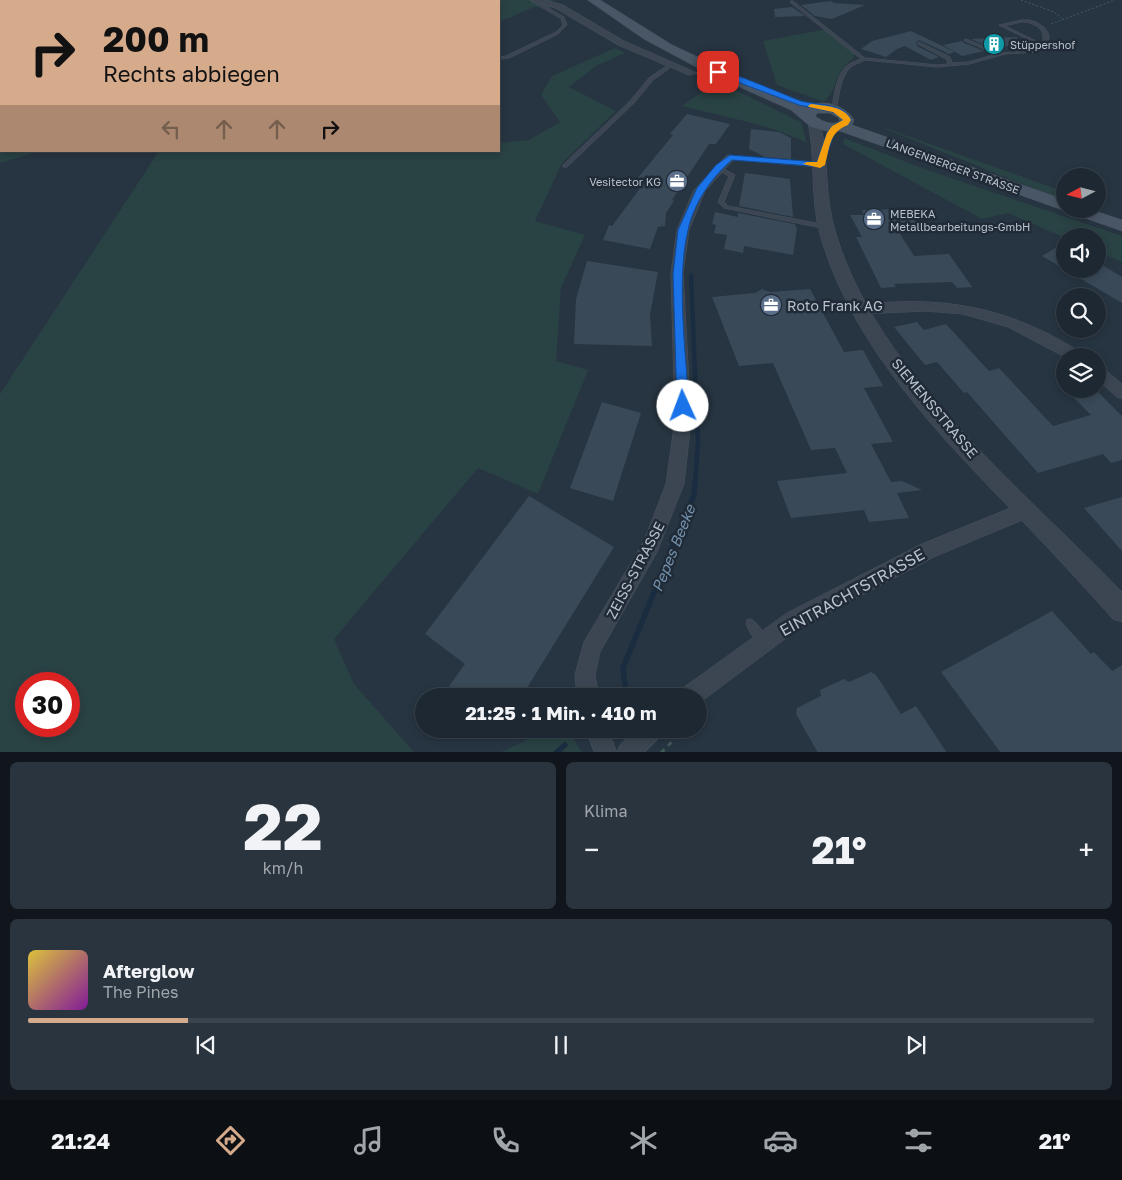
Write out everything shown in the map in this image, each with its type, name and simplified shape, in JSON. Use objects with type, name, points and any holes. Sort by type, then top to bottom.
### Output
[{"type":"main road","points":[[593,0],[649,39],[732,78],[819,114],[846,116],[841,125],[828,128],[819,114]]},
{"type":"main road","name":"LANGENBERGER STRASSE","points":[[841,125],[1056,202]]},
{"type":"main road","points":[[1100,218],[1122,226]]},
{"type":"street","points":[[537,0],[560,7],[621,42],[672,66],[692,73]]},
{"type":"street","name":"SIEMENSSTRASSE","points":[[819,114],[822,207],[826,227],[844,277],[861,309],[914,387],[964,445],[1122,610]]},
{"type":"street","name":"SIEMENSSTRASSE","points":[[820,165],[830,133],[841,125]]},
{"type":"street","name":"ZEISS-STRASSE","points":[[587,688],[585,675],[591,649],[650,546],[675,484],[683,420],[678,274],[683,230],[690,209],[700,190],[724,163]]},
{"type":"street","points":[[861,309],[933,306],[974,312],[1019,326],[1060,348]]},
{"type":"street","points":[[1106,379],[1122,393]]},
{"type":"street","name":"EINTRACHTSTRASSE","points":[[702,688],[794,620],[863,582],[929,550],[1026,510]]},
{"type":"street","points":[[601,738],[606,752]]},
{"type":"street","points":[[628,752],[643,738]]},
{"type":"lane","points":[[500,58],[507,57],[557,33],[565,25],[563,18],[532,0]]},
{"type":"lane","points":[[792,2],[864,59]]},
{"type":"lane","points":[[819,114],[836,94],[845,70],[850,65],[864,59],[928,66],[969,63],[999,54],[1037,51],[1044,46],[1047,39],[1041,27],[1028,21],[1001,25],[1044,46]]},
{"type":"lane","points":[[966,40],[999,54]]},
{"type":"lane","points":[[919,43],[948,58],[950,64]]},
{"type":"lane","points":[[564,166],[632,102],[651,79],[672,66]]},
{"type":"lane","points":[[724,163],[820,165]]},
{"type":"lane","points":[[724,163],[732,175],[721,202],[726,207],[826,227]]},
{"type":"lane","points":[[751,624],[763,642]]},
{"type":"path","points":[[1020,0],[1054,12],[1064,20]]},
{"type":"path","points":[[1041,27],[1115,0]]},
{"type":"path","points":[[661,752],[675,738]]},
{"type":"green space","points":[[500,0],[557,0],[544,3],[557,8],[534,7],[500,22]]},
{"type":"green space","points":[[827,29],[854,52],[854,58],[838,75],[832,91],[824,102],[777,85],[763,41]]},
{"type":"green space","points":[[615,48],[625,53],[596,66],[569,87],[616,111],[562,163],[535,221],[585,235],[561,288],[556,361],[588,370],[538,494],[478,468],[334,639],[354,684],[414,752],[0,752],[0,394],[158,152],[500,152],[500,143],[529,140],[560,122],[541,95],[552,76]]},
{"type":"green space","points":[[717,81],[801,122],[807,143],[746,121],[682,106]]},
{"type":"green space","points":[[868,122],[1056,189],[1056,197]]},
{"type":"green space","points":[[844,138],[922,168],[1056,214],[1056,218],[1069,218],[1098,228],[1056,228],[1056,234],[1008,213],[982,219],[843,144]]},
{"type":"green space","points":[[0,152],[37,152],[0,163]]},
{"type":"green space","points":[[1106,231],[1122,236],[1122,262],[1106,255]]},
{"type":"green space","points":[[531,738],[572,738],[582,752],[501,752]]},
{"type":"building","points":[[831,1],[834,3],[865,5],[832,19],[815,16],[801,5]]},
{"type":"building","points":[[792,7],[805,16],[775,17],[774,9]]},
{"type":"building","points":[[911,31],[955,52],[949,54],[919,40],[916,42],[917,46],[939,57],[931,60],[905,46],[886,57],[861,49],[872,41]]},
{"type":"building","points":[[1017,37],[1018,44],[994,49],[971,39]]},
{"type":"building","points":[[962,41],[984,51],[962,56],[943,45]]},
{"type":"building","points":[[687,114],[730,124],[716,144],[709,144],[672,200],[674,201],[666,213],[665,226],[658,227],[650,249],[603,240],[609,225],[612,226],[644,183],[636,180],[673,135],[670,134]]},
{"type":"building","points":[[751,129],[779,132],[791,138],[791,159],[765,157],[749,149]]},
{"type":"building","points":[[745,173],[790,179],[793,217],[739,206]]},
{"type":"building","points":[[902,209],[924,228],[897,229],[914,256],[949,254],[972,287],[957,288],[952,282],[894,284],[896,287],[881,288],[856,237],[862,237],[850,215],[864,215],[862,210]]},
{"type":"building","points":[[715,212],[738,217],[738,213],[794,224],[797,228],[793,255],[744,246],[743,253],[724,249],[727,235],[714,233],[716,225],[712,224]]},
{"type":"building","points":[[1056,247],[1056,264],[1042,256]]},
{"type":"building","points":[[587,261],[658,272],[650,315],[652,346],[574,344],[576,299]]},
{"type":"building","points":[[1106,267],[1122,277],[1122,303],[1106,294],[1106,288],[1096,288],[1079,278],[1106,278]]},
{"type":"building","points":[[762,289],[770,292],[810,289],[844,352],[863,350],[883,386],[864,388],[893,442],[871,444],[891,482],[902,481],[922,490],[897,493],[909,518],[869,522],[864,510],[791,518],[777,481],[847,473],[835,448],[811,450],[773,363],[739,366],[712,297],[755,293]]},
{"type":"building","points":[[917,322],[924,330],[946,324],[989,371],[999,368],[1053,426],[1091,415],[1074,398],[1104,398],[1122,416],[1122,460],[1111,463],[1103,454],[1038,473],[967,392],[964,393],[937,362],[925,365],[894,327]]},
{"type":"building","points":[[602,402],[641,413],[613,501],[570,488]]},
{"type":"building","points":[[529,496],[614,547],[527,688],[452,688],[449,686],[465,664],[425,634]]},
{"type":"building","points":[[1122,497],[1122,551],[1084,508]]},
{"type":"building","points":[[1052,611],[1091,654],[1094,652],[1112,671],[1122,665],[1122,752],[1000,752],[941,672]]},
{"type":"building","points":[[871,672],[876,675],[901,714],[916,706],[946,752],[817,752],[796,714],[797,708],[821,696],[820,690],[844,679],[849,682]]},
{"type":"waterway","name":"Pepes Beeke","points":[[691,277],[698,443],[695,484]]},
{"type":"waterway","name":"Pepes Beeke","points":[[625,688],[623,668],[694,495],[695,482]]},
{"type":"waterway","name":"Pepes Beeke","points":[[557,752],[565,745]]},
{"type":"slow traffic","points":[[807,164],[820,165],[825,156],[830,133],[835,127],[846,124],[847,120],[846,116],[835,110],[811,106]]},
{"type":"place","name":"Stüppershof","points":[[994,44]]},
{"type":"place","name":"Vesitector KG","points":[[677,181]]},
{"type":"place","name":"MEBEKA Metallbearbeitungs-GmbH","points":[[874,219]]},
{"type":"place","name":"Roto Frank AG","points":[[771,305]]},
{"type":"route","points":[[683,406],[678,274],[683,230],[690,209],[700,190],[719,167],[730,158],[820,165],[825,156],[830,133],[835,127],[846,124],[847,120],[846,116],[835,110],[802,103],[718,72]]}]
